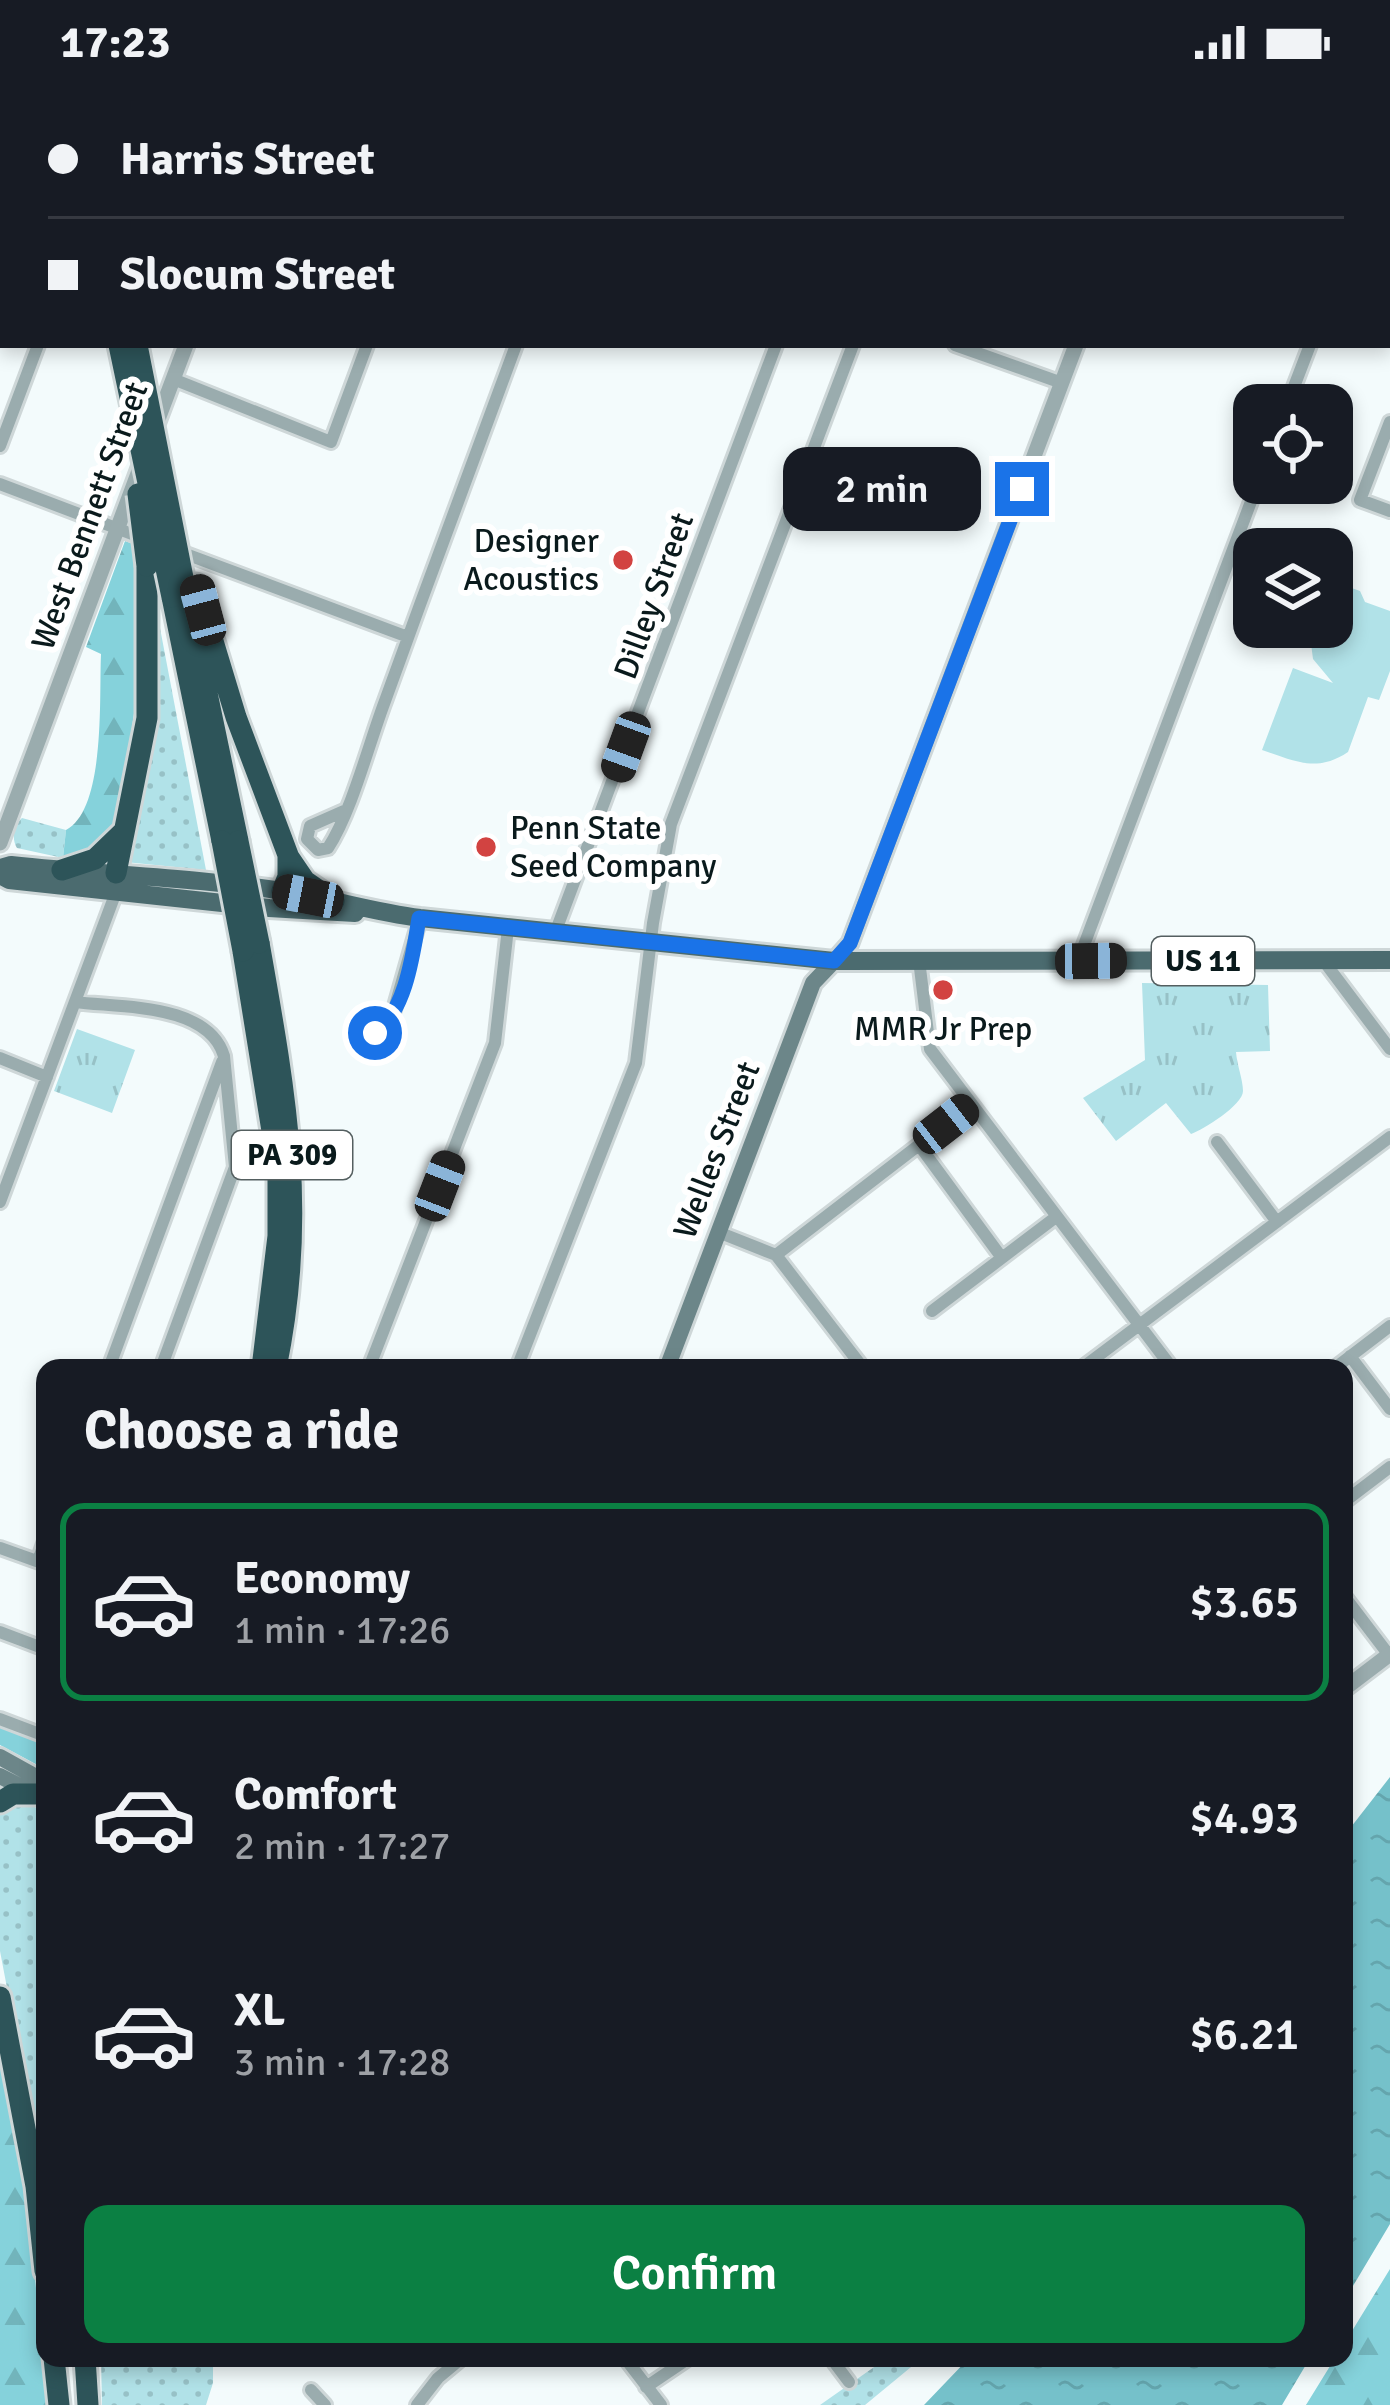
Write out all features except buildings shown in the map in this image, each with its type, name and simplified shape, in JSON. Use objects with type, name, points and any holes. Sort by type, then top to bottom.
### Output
[{"type":"highway","points":[[116,882],[147,718],[147,566],[119,348]]},
{"type":"highway","name":"PA 309","points":[[120,348],[185,595]]},
{"type":"highway","name":"PA 309","points":[[138,348],[251,947],[284,1080],[294,1183],[291,1274],[277,1359]]},
{"type":"highway","points":[[185,595],[288,855],[290,871],[275,899]]},
{"type":"highway","points":[[62,870],[101,855],[127,826]]},
{"type":"highway","points":[[288,855],[305,880],[334,901]]},
{"type":"highway","name":"PA 309","points":[[251,947],[278,1168],[278,1236],[263,1359]]},
{"type":"highway","points":[[0,1802],[13,1794],[36,1792]]},
{"type":"highway","points":[[0,1997],[36,2186]]},
{"type":"highway","points":[[55,2367],[59,2405]]},
{"type":"highway","points":[[67,2367],[69,2405]]},
{"type":"highway","points":[[86,2367],[92,2405]]},
{"type":"highway","points":[[92,2405],[94,2367]]},
{"type":"main road","name":"US 11","points":[[116,882],[11,865],[0,871],[9,880],[116,882],[334,901],[419,918],[834,961],[1390,960]]},
{"type":"main road","name":"US 11","points":[[275,899],[332,914],[371,912]]},
{"type":"main road","name":"Welles Street","points":[[670,1359],[813,983],[834,961]]},
{"type":"main road","points":[[0,1757],[36,1788]]},
{"type":"main road","points":[[0,1776],[36,1790]]},
{"type":"street","points":[[0,446],[37,348]]},
{"type":"street","name":"West Bennett Street","points":[[0,843],[185,348]]},
{"type":"street","points":[[173,379],[331,442],[366,348]]},
{"type":"street","points":[[344,811],[515,348]]},
{"type":"street","name":"Dilley Street","points":[[555,934],[775,348]]},
{"type":"street","points":[[521,1359],[636,1063],[671,824],[853,348]]},
{"type":"street","points":[[964,348],[1062,382]]},
{"type":"street","points":[[834,961],[850,943],[1075,348]]},
{"type":"street","points":[[1295,384],[1309,348]]},
{"type":"street","points":[[1390,422],[1360,500],[1390,511]]},
{"type":"street","points":[[0,484],[408,637]]},
{"type":"street","points":[[1078,961],[1250,504]]},
{"type":"street","points":[[0,1202],[116,882]]},
{"type":"street","points":[[375,1033],[392,1012],[419,918]]},
{"type":"street","points":[[373,1359],[492,1052],[508,928]]},
{"type":"street","points":[[919,960],[930,1048],[1165,1359]]},
{"type":"street","points":[[1323,960],[1390,1049]]},
{"type":"street","points":[[75,1002],[181,1016],[219,1039],[224,1056],[235,1167],[164,1359]]},
{"type":"street","points":[[112,1359],[224,1056]]},
{"type":"street","points":[[0,1058],[47,1077]]},
{"type":"street","points":[[776,1255],[971,1105]]},
{"type":"street","points":[[204,1112],[231,1118]]},
{"type":"street","points":[[1094,1359],[1390,1137]]},
{"type":"street","points":[[1217,1142],[1276,1222]]},
{"type":"street","points":[[919,1145],[1002,1258]]},
{"type":"street","points":[[932,1311],[1056,1217]]},
{"type":"street","points":[[718,1232],[776,1255],[856,1359]]},
{"type":"street","points":[[1347,1359],[1390,1326]]},
{"type":"street","points":[[1351,1356],[1390,1409]]},
{"type":"street","points":[[1353,1495],[1390,1467]]},
{"type":"street","points":[[0,1547],[36,1560]]},
{"type":"street","points":[[1353,1608],[1389,1655],[1353,1682]]},
{"type":"street","points":[[0,1632],[36,1646]]},
{"type":"street","points":[[0,1719],[36,1733]]},
{"type":"street","points":[[417,2405],[451,2367]]},
{"type":"street","points":[[632,2367],[661,2405]]},
{"type":"street","points":[[646,2387],[676,2367]]},
{"type":"street","points":[[838,2367],[849,2382]]},
{"type":"street","points":[[311,2390],[325,2405]]},
{"type":"green space","points":[[125,541],[136,545],[135,706],[120,814],[112,835],[100,846],[63,858],[66,830],[88,800],[98,750],[101,654],[86,647]]},
{"type":"green space","points":[[1353,588],[1365,602],[1390,611],[1390,671],[1379,700],[1368,697],[1348,752],[1326,762],[1306,763],[1262,750],[1293,668],[1333,683],[1313,659],[1312,648],[1353,648]]},
{"type":"green space","points":[[160,628],[206,870],[125,862]]},
{"type":"green space","points":[[22,818],[66,830],[63,858],[17,848],[14,832]]},
{"type":"green space","points":[[1142,983],[1268,985],[1270,1051],[1236,1052],[1241,1097],[1204,1128],[1191,1134],[1166,1103],[1116,1141],[1083,1098],[1145,1060]]},
{"type":"green space","points":[[77,1029],[135,1050],[112,1113],[54,1091]]},
{"type":"green space","points":[[0,1723],[36,1738],[36,1764],[0,1745]]},
{"type":"green space","points":[[21,1802],[36,1808],[36,2140],[0,1951],[0,1812]]},
{"type":"green space","points":[[0,2043],[30,2218],[36,2367],[43,2367],[46,2405],[0,2405]]},
{"type":"green space","points":[[1390,2269],[1390,2405],[1306,2405],[1329,2367],[1353,2367],[1353,2329]]},
{"type":"green space","points":[[101,2367],[213,2367],[206,2405],[102,2405]]},
{"type":"green space","points":[[874,2367],[911,2367],[865,2405],[820,2405]]},
{"type":"water","points":[[1390,1777],[1390,2224],[1353,2286],[1353,1824]]},
{"type":"water","points":[[960,2367],[1305,2367],[1282,2405],[924,2405]]},
{"type":"place","name":"Designer Acoustics","points":[[623,560]]},
{"type":"place","name":"Penn State Seed Company","points":[[486,847]]},
{"type":"place","name":"MMR Jr Prep","points":[[943,990]]},
{"type":"route","points":[[375,1033],[389,1020],[411,958],[419,918],[834,961],[840,956],[850,943],[1022,489]]}]
